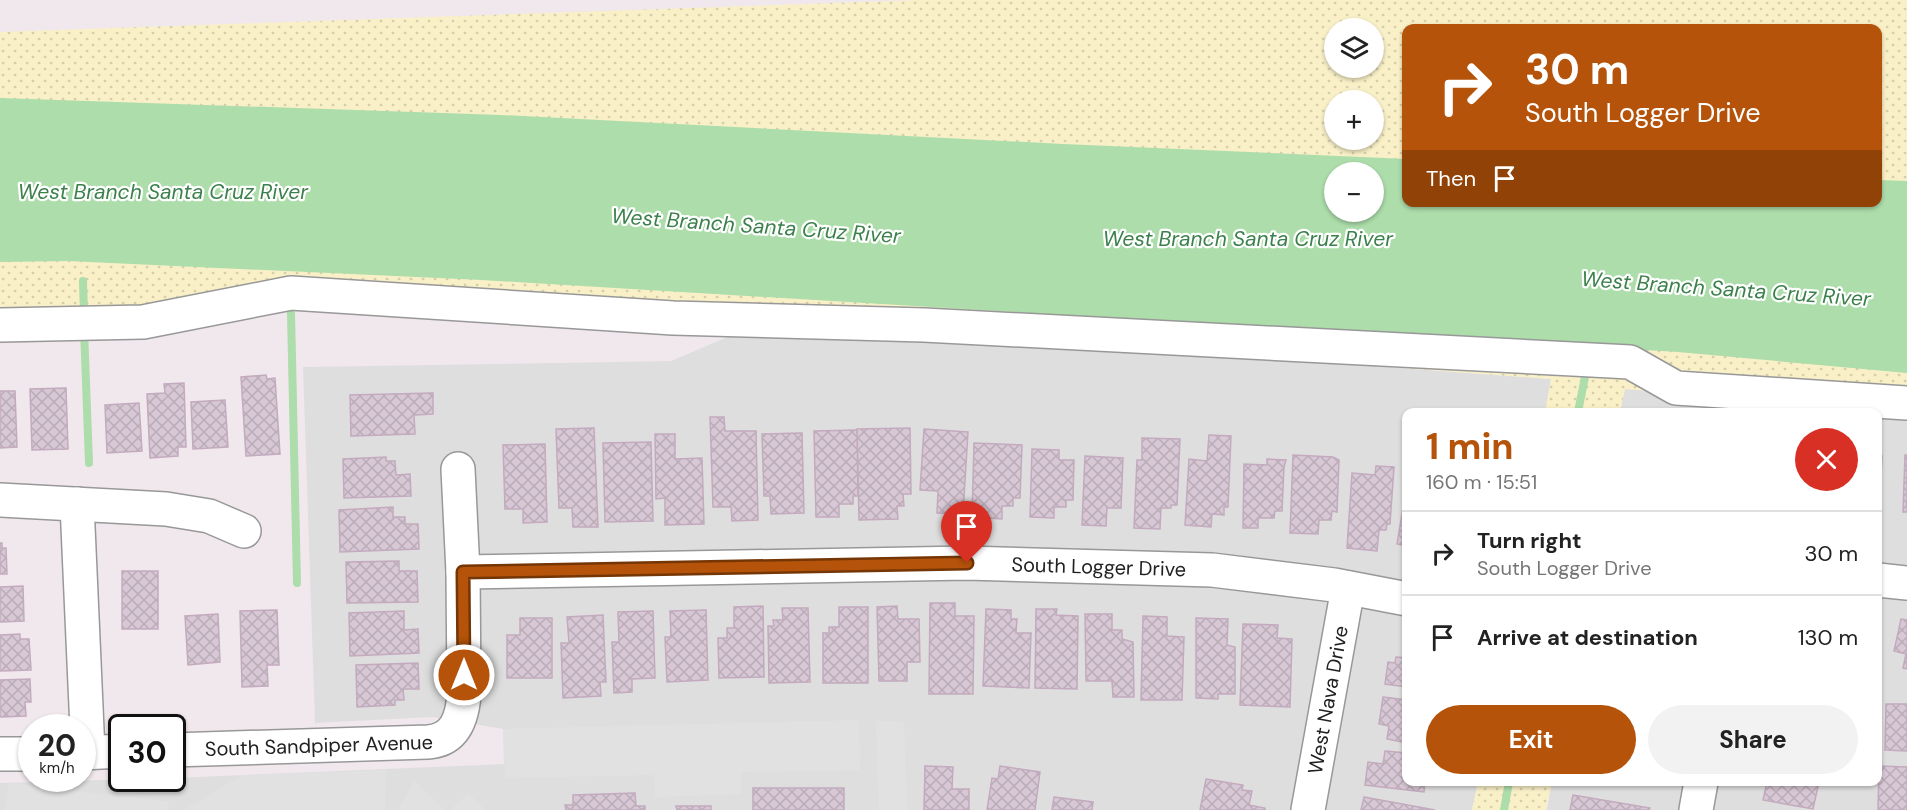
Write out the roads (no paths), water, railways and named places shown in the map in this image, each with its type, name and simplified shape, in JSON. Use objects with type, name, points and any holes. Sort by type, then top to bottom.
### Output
[{"type":"street","points":[[0,325],[143,322],[291,293],[673,318],[924,326],[1630,362],[1676,388],[1907,403]]},
{"type":"street","points":[[458,469],[463,572]]},
{"type":"street","points":[[0,500],[166,509],[209,516],[243,531]]},
{"type":"street","points":[[77,504],[84,714]]},
{"type":"street","name":"South Logger Drive","points":[[463,572],[967,563],[1212,570],[1348,588],[1402,598]]},
{"type":"street","name":"South Sandpiper Avenue","points":[[186,750],[440,741],[451,733],[458,723],[464,695],[463,572]]},
{"type":"street","points":[[1882,580],[1907,583]]},
{"type":"street","name":"West Nava Drive","points":[[1308,810],[1348,588]]},
{"type":"street","points":[[0,754],[18,754]]},
{"type":"street","points":[[1696,810],[1700,786]]},
{"type":"water","name":"West Branch Santa Cruz River","points":[[0,98],[501,115],[1402,159],[1402,207],[1882,207],[1882,180],[1907,181],[1907,373],[1678,352],[482,280],[68,261],[0,262]]},
{"type":"waterway","points":[[83,281],[84,314]]},
{"type":"waterway","points":[[291,313],[297,583]]},
{"type":"waterway","points":[[84,329],[89,463]]},
{"type":"waterway","points":[[1579,408],[1587,367]]},
{"type":"waterway","points":[[1504,810],[1508,786]]}]
